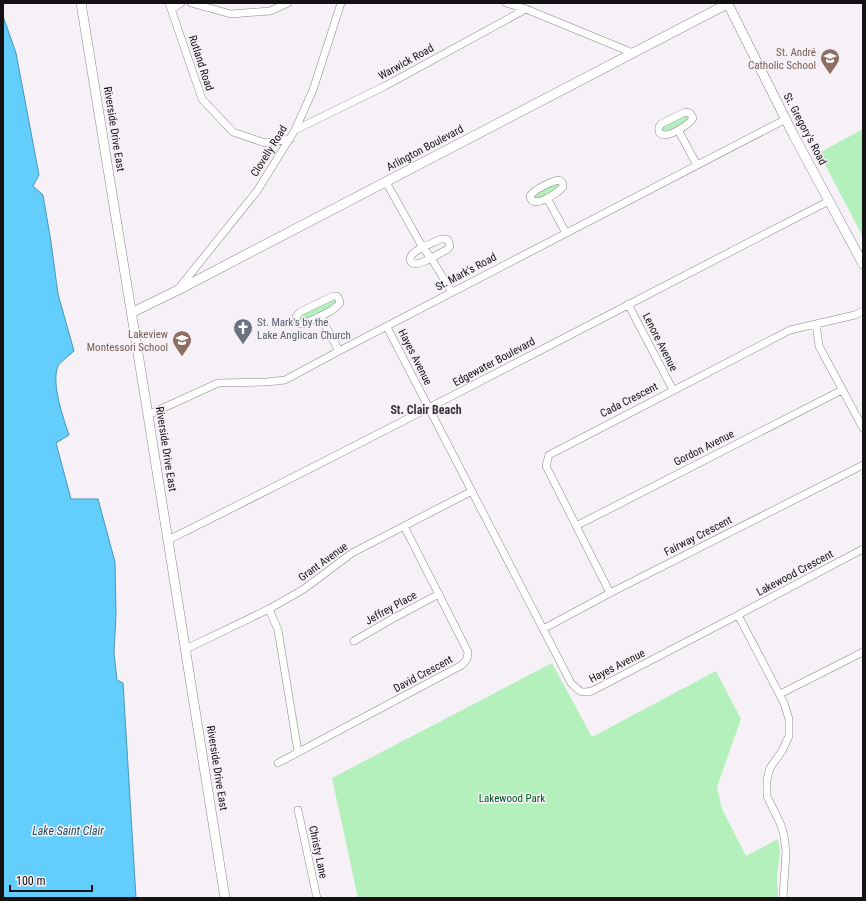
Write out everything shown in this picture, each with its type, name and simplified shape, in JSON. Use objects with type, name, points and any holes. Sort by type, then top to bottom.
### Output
[{"type":"street","name":"Riverside Drive East","points":[[81,3],[225,898]]},
{"type":"street","points":[[171,6],[181,3]]},
{"type":"street","points":[[191,3],[231,14],[270,11],[288,3]]},
{"type":"street","name":"Clovelly Road","points":[[178,290],[256,191],[290,139],[313,90],[341,3]]},
{"type":"street","points":[[506,3],[526,9],[633,53]]},
{"type":"street","name":"Arlington Boulevard","points":[[132,313],[728,3]]},
{"type":"street","name":"St. Gregory's Road","points":[[728,3],[786,119],[863,264]]},
{"type":"street","name":"Rutland Road","points":[[171,6],[202,98],[233,132],[265,143],[290,139]]},
{"type":"street","name":"Warwick Road","points":[[295,130],[385,86],[526,9]]},
{"type":"street","name":"St. Mark's Road","points":[[148,415],[218,383],[285,380],[786,119]]},
{"type":"street","points":[[678,130],[696,165]]},
{"type":"street","points":[[386,182],[423,248],[452,292]]},
{"type":"street","points":[[547,198],[566,233]]},
{"type":"street","name":"Edgewater Boulevard","points":[[168,540],[429,408],[829,201]]},
{"type":"street","points":[[441,239],[448,240],[450,246],[448,249],[431,258],[415,264],[410,259],[410,256],[423,248],[441,239]]},
{"type":"street","points":[[333,296],[337,296],[340,302],[339,304],[320,316],[303,324],[298,323],[296,320],[297,315],[300,312],[333,296]]},
{"type":"street","name":"Lenore Avenue","points":[[628,304],[672,390]]},
{"type":"street","name":"Cada Crescent","points":[[610,593],[546,466],[548,455],[790,330],[855,315],[863,311]]},
{"type":"street","points":[[320,316],[339,351]]},
{"type":"street","points":[[816,324],[819,346],[863,428]]},
{"type":"street","name":"Hayes Avenue","points":[[387,327],[571,683],[580,691],[584,693],[592,692],[738,615]]},
{"type":"street","name":"Gordon Avenue","points":[[576,526],[842,390]]},
{"type":"street","name":"Fairway Crescent","points":[[543,629],[610,593],[863,464]]},
{"type":"street","name":"Grant Avenue","points":[[186,649],[269,609],[304,589],[352,553],[472,491]]},
{"type":"street","name":"David Crescent","points":[[278,763],[462,665],[467,659],[468,652],[404,526]]},
{"type":"street","name":"Lakewood Crescent","points":[[738,615],[863,549]]},
{"type":"street","name":"Jeffrey Place","points":[[354,642],[392,619],[439,594]]},
{"type":"street","points":[[269,609],[278,630],[298,752]]},
{"type":"street","points":[[738,615],[780,694],[789,718],[789,736],[782,751],[770,768],[766,779],[767,796],[781,825],[786,846],[783,898]]},
{"type":"street","points":[[780,694],[863,652]]},
{"type":"street","name":"Christy Lane","points":[[298,810],[317,898]]},
{"type":"green space","points":[[684,115],[687,115],[690,119],[675,129],[663,132],[662,127]]},
{"type":"green space","points":[[863,129],[863,237],[819,153]]},
{"type":"green space","points":[[559,183],[560,187],[538,200],[534,199],[535,192]]},
{"type":"green space","points":[[333,298],[337,300],[336,305],[305,321],[301,321],[299,315]]},
{"type":"green space","name":"Lakewood Park","points":[[552,663],[592,737],[716,671],[741,719],[717,787],[722,809],[746,856],[778,839],[780,852],[777,876],[778,898],[358,898],[332,778]]},
{"type":"water","name":"Lake Saint Clair","points":[[3,16],[16,53],[39,175],[33,186],[43,195],[58,294],[74,351],[59,364],[56,373],[57,391],[69,435],[56,443],[71,499],[98,499],[115,562],[116,614],[114,653],[117,680],[123,683],[136,898],[3,898]]},
{"type":"place","name":"St. André Catholic School","points":[[830,75]]},
{"type":"place","name":"St. Mark's by the Lake Anglican Church","points":[[243,345]]},
{"type":"place","name":"Lakeview Montessori School","points":[[182,357]]},
{"type":"district","name":"St. Clair Beach","points":[[426,410]]}]
